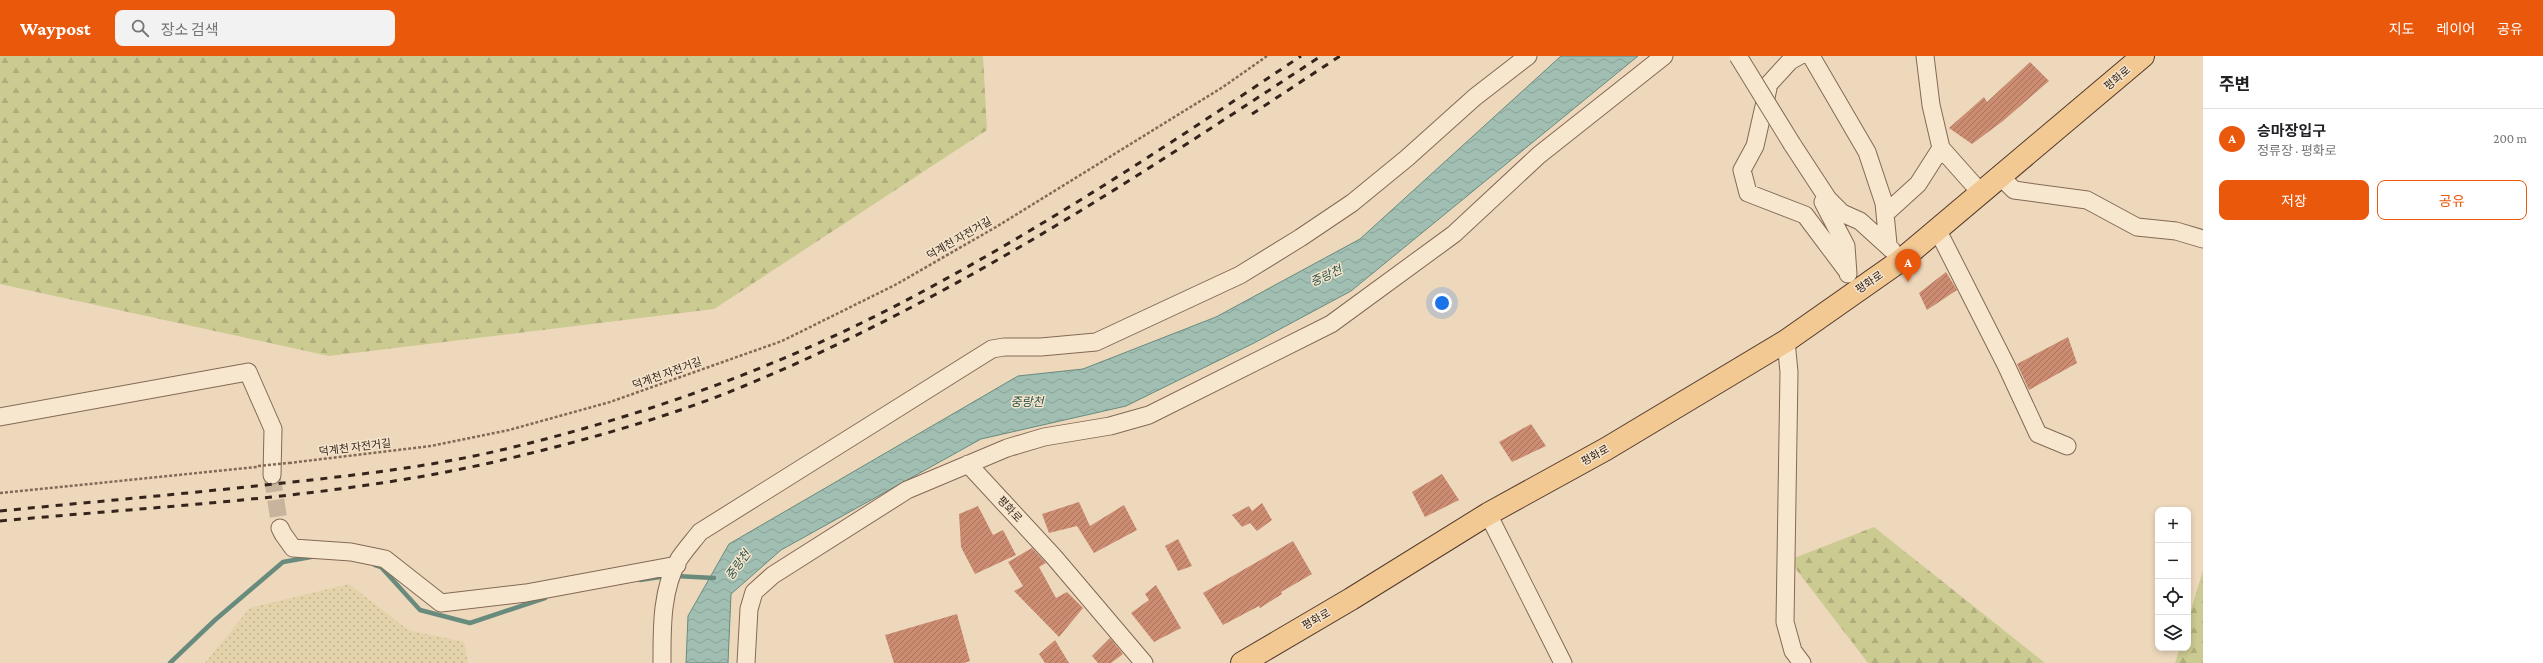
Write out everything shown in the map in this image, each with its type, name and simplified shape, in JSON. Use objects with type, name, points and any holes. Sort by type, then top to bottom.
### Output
[{"type":"main road","name":"평화로","points":[[1242,663],[1351,599],[1488,514],[1606,449],[1786,341],[1850,295],[1894,253],[1938,231],[2000,176],[2143,56]]},
{"type":"street","points":[[662,663],[662,629],[673,575],[700,532],[992,349],[1096,342],[1240,275],[1300,238],[1352,203],[1407,158],[1475,97],[1528,56]]},
{"type":"street","points":[[746,663],[749,609],[754,592],[768,579],[907,490],[1007,448],[1044,437],[1110,426],[1149,415],[1331,324],[1402,275],[1454,234],[1539,155],[1664,56]]},
{"type":"street","points":[[1738,56],[1812,178],[1846,246],[1850,295]]},
{"type":"street","points":[[1798,56],[1790,61],[1769,84],[1755,146],[1742,170],[1748,193],[1805,215],[1848,272]]},
{"type":"street","points":[[1811,56],[1867,152],[1885,214],[1894,253]]},
{"type":"street","points":[[1924,56],[1931,105],[1941,148],[1981,193]]},
{"type":"street","points":[[1885,214],[1918,184],[1941,148]]},
{"type":"street","points":[[2000,176],[2014,190],[2087,200],[2137,227],[2176,231],[2203,239]]},
{"type":"street","points":[[1812,178],[1842,213],[1860,221],[1894,253]]},
{"type":"street","points":[[1938,231],[2006,365],[2038,434],[2067,446]]},
{"type":"street","points":[[1786,341],[1789,372],[1785,622],[1793,651],[1802,663]]},
{"type":"street","points":[[0,417],[248,372],[273,429],[272,475]]},
{"type":"street","name":"평화로","points":[[968,464],[1054,557],[1144,663]]},
{"type":"street","points":[[1488,514],[1564,663]]},
{"type":"street","points":[[280,528],[293,548],[351,552],[385,559],[441,603],[673,575]]},
{"type":"path","name":"덕계천 자전거길","points":[[0,493],[288,463],[431,446],[509,430],[610,402],[782,342],[895,285],[996,227],[1223,87],[1267,56]]},
{"type":"shaded area","points":[[349,584],[408,630],[464,642],[468,663],[205,663],[250,608]]},
{"type":"green space","points":[[0,56],[983,56],[987,130],[714,309],[329,356],[0,284]]},
{"type":"green space","points":[[1874,527],[2045,663],[1868,663],[1789,560]]},
{"type":"green space","points":[[2203,570],[2203,663],[2175,663],[2179,651],[2191,651],[2191,610]]},
{"type":"water","name":"중랑천","points":[[1561,56],[1638,56],[1351,291],[1254,343],[1126,406],[981,439],[781,550],[731,594],[728,663],[686,663],[688,616],[729,544],[1018,376],[1083,369],[1216,317],[1360,239]]},
{"type":"building","points":[[2030,62],[2049,81],[2003,121],[1972,144],[1949,128],[1984,97],[1987,102]]},
{"type":"building","points":[[1946,272],[1957,290],[1927,310],[1919,293]]},
{"type":"building","points":[[2068,337],[2077,363],[2029,390],[2017,364]]},
{"type":"building","points":[[1531,424],[1546,446],[1512,462],[1499,442]]},
{"type":"building","points":[[1442,474],[1459,500],[1425,517],[1412,492]]},
{"type":"building","points":[[1079,502],[1090,526],[1124,505],[1137,530],[1094,553],[1077,526],[1049,533],[1042,514]]},
{"type":"building","points":[[1262,503],[1272,520],[1257,531],[1250,523],[1242,527],[1232,515],[1249,506],[1252,511]]},
{"type":"building","points":[[978,506],[993,535],[1003,530],[1016,555],[975,574],[961,547],[959,514]]},
{"type":"building","points":[[1178,539],[1192,566],[1178,571],[1165,546]]},
{"type":"building","points":[[1293,541],[1312,574],[1281,592],[1282,594],[1260,608],[1259,606],[1223,625],[1203,593]]},
{"type":"building","points":[[1032,548],[1046,563],[1039,567],[1056,598],[1067,592],[1083,608],[1059,637],[1014,591],[1023,586],[1008,562]]},
{"type":"building","points":[[1156,585],[1181,628],[1154,642],[1131,613],[1149,600],[1145,594]]},
{"type":"building","points":[[957,614],[970,661],[964,663],[894,663],[885,635]]},
{"type":"building","points":[[1110,638],[1123,654],[1111,663],[1098,663],[1092,656]]},
{"type":"building","points":[[1055,640],[1069,663],[1045,663],[1039,654]]},
{"type":"waterway","points":[[170,663],[215,620],[283,562],[311,557]]},
{"type":"waterway","points":[[375,565],[381,567],[420,610],[470,623],[545,598]]},
{"type":"waterway","points":[[640,580],[667,576]]},
{"type":"waterway","points":[[676,576],[714,578]]},
{"type":"tunnel","points":[[272,475],[280,528]]},
{"type":"railway","points":[[0,511],[240,488],[358,475],[413,467],[497,451],[606,422],[660,405],[765,366],[817,344],[868,320],[968,267],[1065,210],[1207,119],[1301,56]]},
{"type":"railway","points":[[0,521],[193,505],[321,491],[448,472],[541,451],[600,435],[687,408],[744,386],[820,352],[895,316],[968,276],[1111,192],[1321,56]]},
{"type":"railway","points":[[1252,114],[1340,56]]},
{"type":"place","name":"승마장입구","points":[[1908,282]]}]
